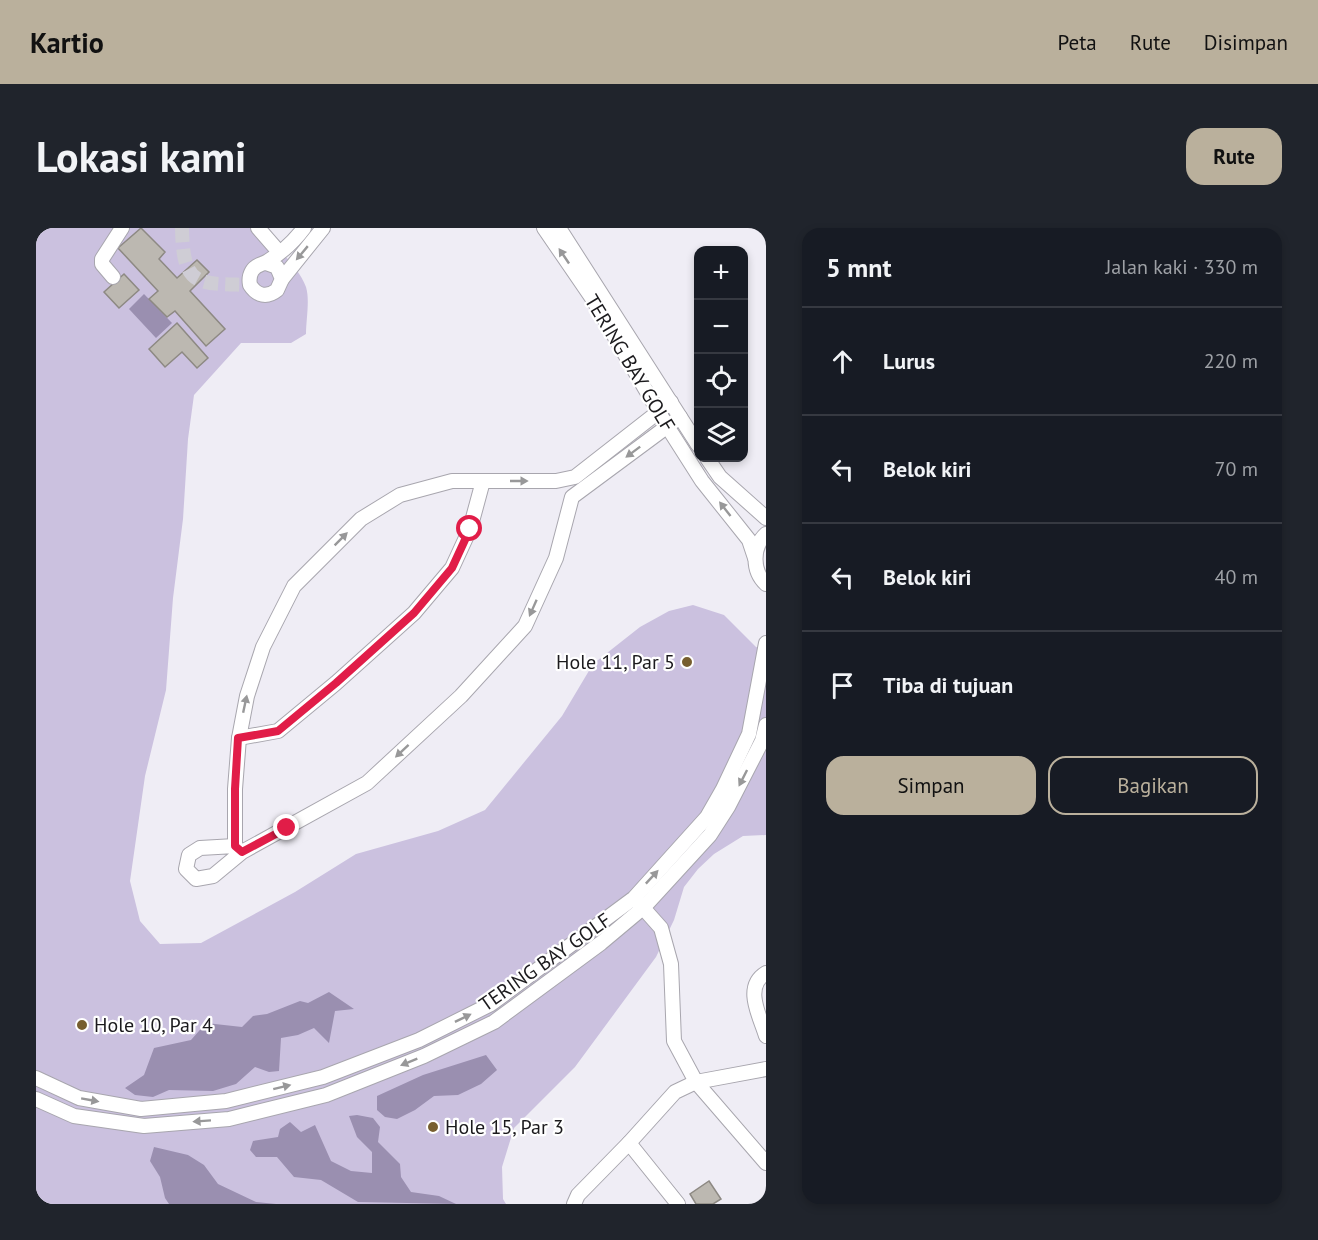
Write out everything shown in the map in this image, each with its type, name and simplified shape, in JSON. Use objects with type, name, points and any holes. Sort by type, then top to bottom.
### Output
[{"type":"street","points":[[113,277],[102,264],[102,259],[122,228]]},
{"type":"street","points":[[258,228],[279,252]]},
{"type":"street","points":[[266,263],[304,228]]},
{"type":"street","points":[[282,279],[277,267],[261,263],[250,274],[250,285],[259,294],[266,296],[277,290],[282,279],[323,228]]},
{"type":"street","name":"TERING BAY GOLF","points":[[544,228],[592,298],[702,481],[749,540],[760,578],[766,584]]},
{"type":"street","name":"TERING BAY GOLF","points":[[559,228],[694,437]]},
{"type":"street","points":[[671,402],[575,477],[556,481],[452,481],[400,495],[361,519],[294,586],[263,647],[247,696],[238,738],[235,789],[239,849],[367,783],[461,696],[525,626],[556,558],[572,496],[680,417]]},
{"type":"street","points":[[710,462],[720,477],[766,518]]},
{"type":"street","points":[[238,738],[278,731],[414,613],[452,568],[470,529],[483,481]]},
{"type":"street","points":[[754,558],[760,539],[766,534]]},
{"type":"street","name":"TERING BAY GOLF","points":[[36,1078],[79,1098],[141,1109],[225,1101],[323,1077],[419,1040],[491,1004],[639,902],[707,817],[749,734],[766,643]]},
{"type":"street","name":"TERING BAY GOLF","points":[[36,1099],[74,1116],[144,1126],[229,1119],[326,1095],[424,1056],[494,1022],[601,943],[639,902],[710,835],[728,807],[762,741],[766,724]]},
{"type":"street","points":[[639,902],[662,928],[671,964],[674,1041],[696,1082],[766,1163]]},
{"type":"street","points":[[766,973],[754,983],[753,991],[766,1036]]},
{"type":"street","points":[[574,1204],[578,1195],[675,1092],[696,1082],[766,1069]]},
{"type":"street","points":[[629,1143],[678,1204]]},
{"type":"shaded area","points":[[36,228],[269,228],[276,244],[298,272],[307,292],[306,334],[291,343],[241,343],[194,395],[188,439],[183,519],[173,598],[166,690],[145,776],[130,881],[140,921],[160,944],[201,943],[295,892],[356,854],[438,831],[485,810],[562,716],[593,664],[640,627],[669,611],[693,605],[724,615],[756,647],[766,650],[766,835],[743,836],[714,854],[698,869],[684,887],[674,920],[656,957],[575,1067],[514,1128],[502,1167],[503,1199],[506,1204],[36,1204]]},
{"type":"shaded area","points":[[144,294],[172,323],[156,338],[129,309]]},
{"type":"shaded area","points":[[329,992],[354,1009],[335,1011],[329,1043],[314,1028],[298,1035],[281,1038],[279,1071],[269,1072],[255,1067],[236,1084],[213,1091],[169,1090],[153,1097],[135,1095],[125,1088],[144,1075],[154,1048],[191,1040],[206,1023],[242,1027],[253,1016],[267,1014],[300,1001],[308,1003]]},
{"type":"shaded area","points":[[486,1055],[497,1070],[481,1084],[458,1095],[434,1096],[415,1110],[397,1119],[385,1117],[377,1110],[377,1096],[423,1075]]},
{"type":"shaded area","points":[[349,1116],[373,1118],[380,1127],[378,1142],[400,1164],[401,1177],[411,1192],[439,1196],[456,1204],[358,1202],[321,1180],[294,1177],[277,1157],[256,1157],[250,1150],[253,1141],[278,1137],[280,1129],[290,1122],[301,1132],[315,1125],[331,1161],[351,1171],[372,1173],[372,1152],[357,1137]]},
{"type":"shaded area","points":[[154,1147],[188,1155],[204,1165],[218,1184],[256,1202],[276,1204],[169,1204],[165,1198],[160,1177],[150,1161]]},
{"type":"building","points":[[141,228],[165,252],[159,259],[177,278],[197,260],[209,272],[190,291],[225,329],[206,346],[175,311],[167,317],[149,299],[158,291],[118,248]]},
{"type":"building","points":[[124,274],[139,290],[119,308],[104,292]]},
{"type":"building","points":[[177,323],[208,358],[197,368],[182,352],[165,367],[149,349]]},
{"type":"building","points":[[709,1181],[721,1199],[713,1204],[696,1204],[690,1194]]},
{"type":"tunnel","points":[[182,228],[186,262],[190,272],[197,279],[218,284],[250,285]]},
{"type":"place","name":"Hole 11, Par 5","points":[[687,662]]},
{"type":"place","name":"Hole 10, Par 4","points":[[82,1025]]},
{"type":"place","name":"Hole 15, Par 3","points":[[433,1127]]},
{"type":"route","points":[[287,828],[242,852],[235,846],[238,738],[278,731],[414,613],[452,568],[470,529]]}]
